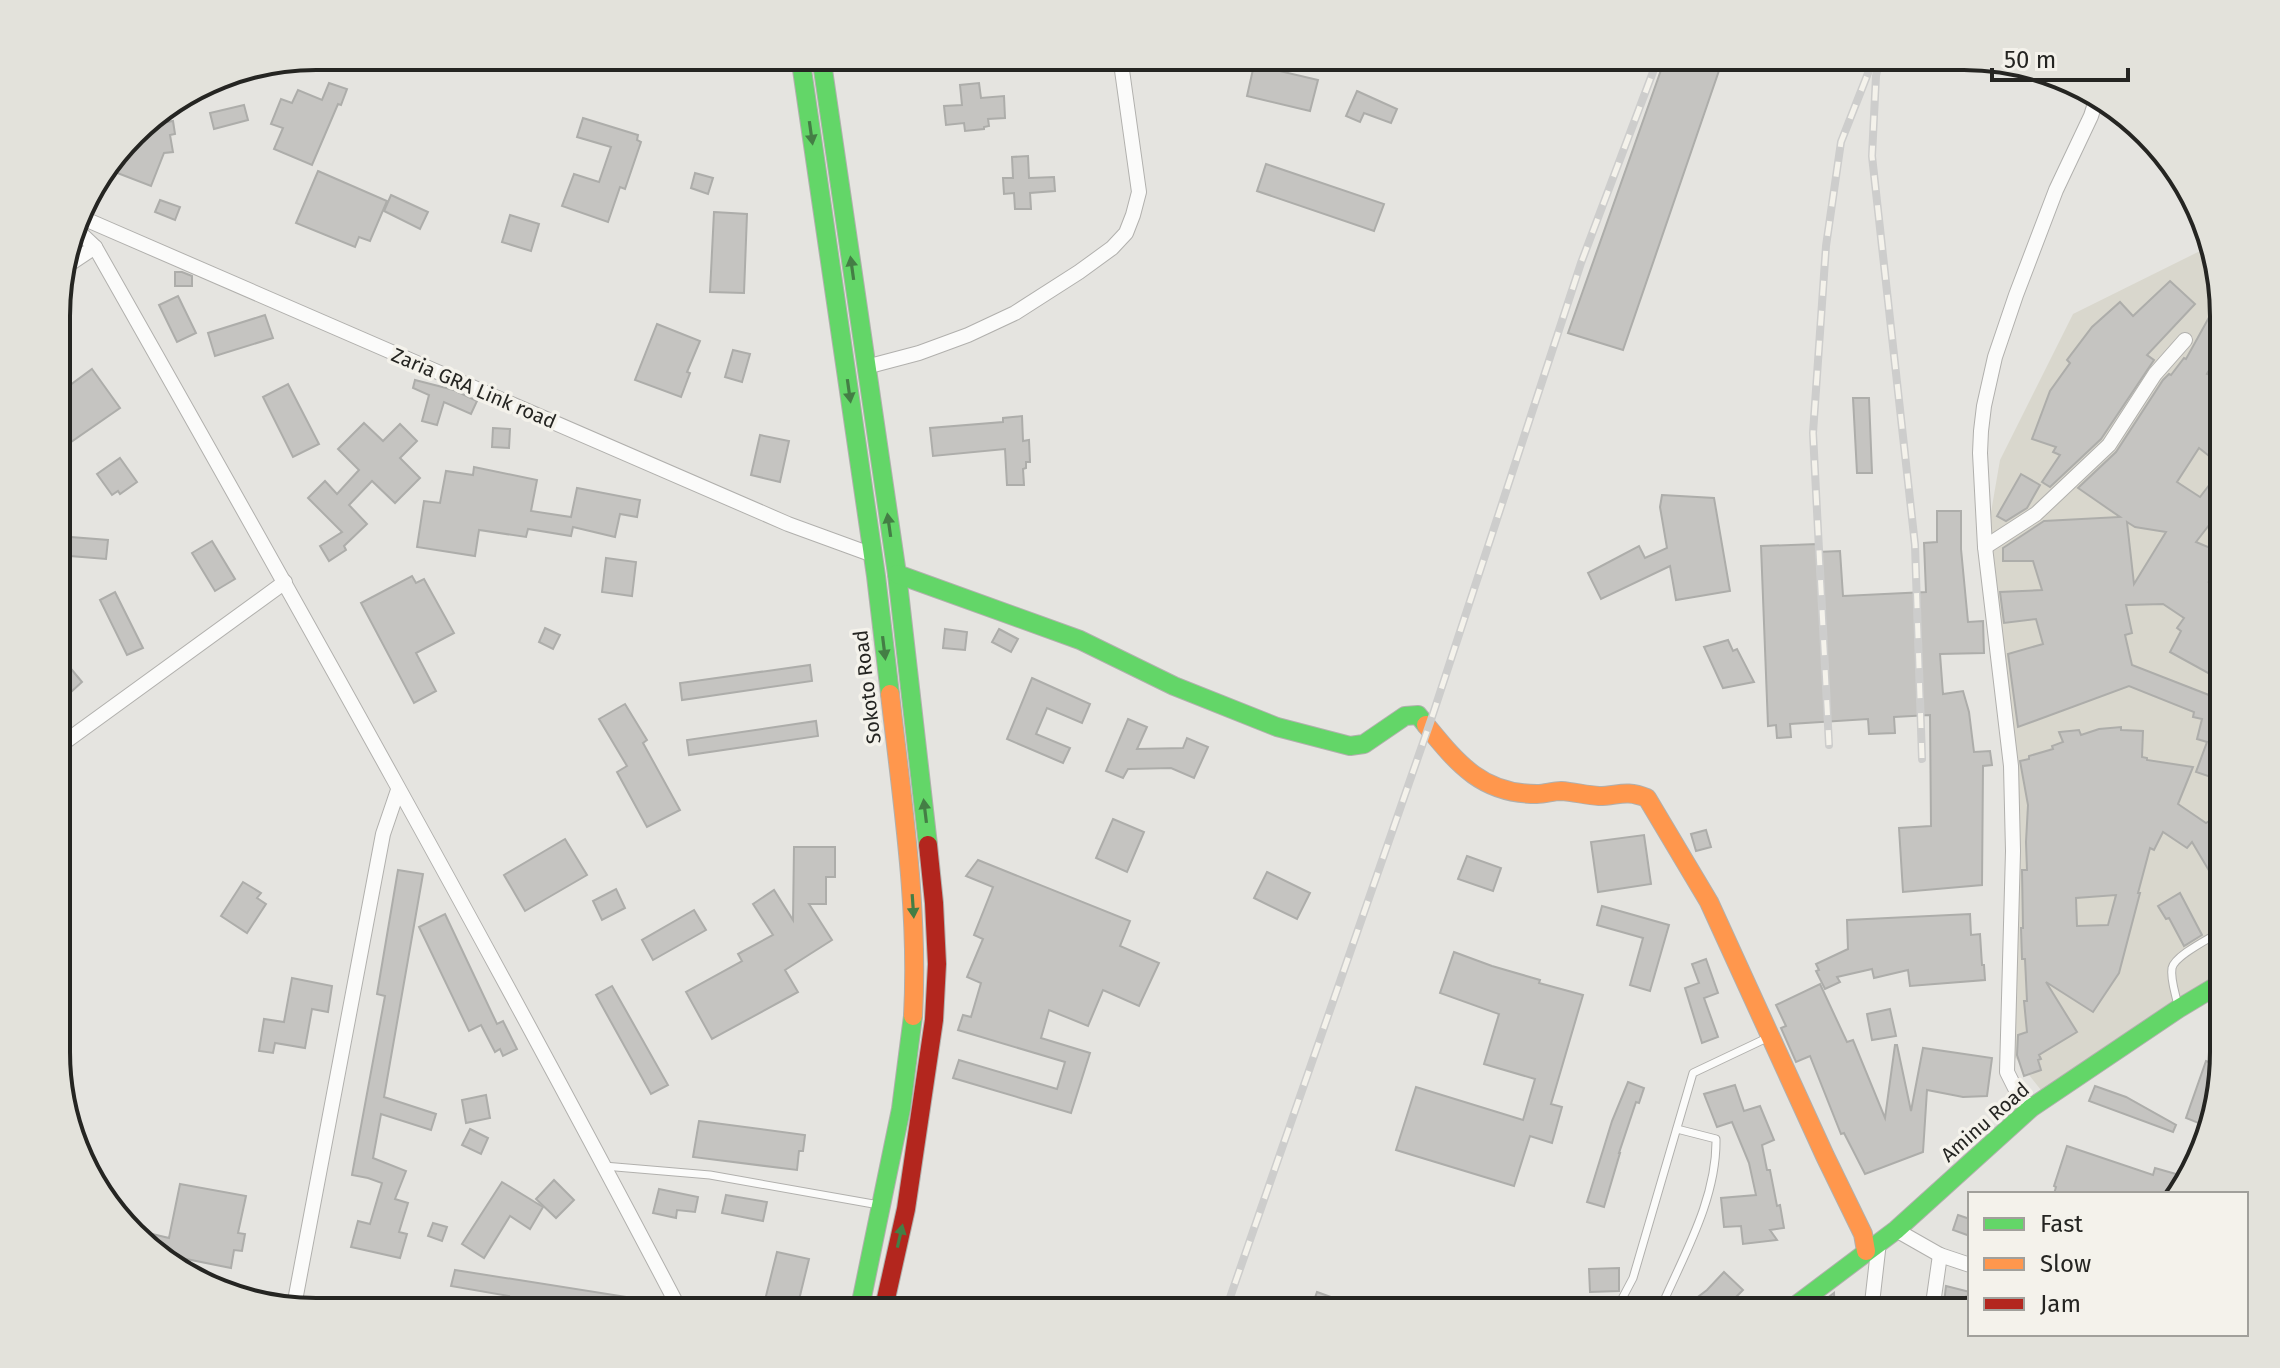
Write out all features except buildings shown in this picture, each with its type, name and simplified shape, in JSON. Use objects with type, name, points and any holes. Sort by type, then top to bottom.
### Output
[{"type":"main road","name":"Sokoto Road","points":[[802,71],[873,555],[907,845],[916,964],[913,1019],[901,1109],[862,1298]]},
{"type":"main road","points":[[823,71],[897,574],[928,844],[937,964],[934,1020],[922,1112],[906,1209],[886,1298]]},
{"type":"main road","points":[[897,574],[1080,640],[1174,686],[1277,727],[1350,746],[1364,744],[1405,716],[1418,715],[1454,760],[1480,781],[1505,791],[1538,794],[1558,791],[1602,796],[1620,792],[1647,798],[1709,902],[1825,1156],[1872,1247]]},
{"type":"main road","name":"Aminu Road","points":[[1806,1297],[1896,1230],[2031,1108],[2209,990]]},
{"type":"street","points":[[866,367],[919,353],[1015,313],[1079,272],[1112,248],[1126,233],[1139,192],[1122,71]]},
{"type":"street","points":[[2031,1108],[2017,1092],[2007,1072],[2013,851],[2011,766],[1985,547],[1981,431],[1995,357],[2016,295],[2051,203],[2094,107]]},
{"type":"street","name":"Zaria GRA Link road","points":[[89,221],[788,524],[873,555]]},
{"type":"street","points":[[83,236],[95,247],[285,582],[558,1078],[674,1298]]},
{"type":"street","points":[[77,259],[95,247]]},
{"type":"street","points":[[1985,547],[2036,514],[2109,445],[2155,374],[2185,340]]},
{"type":"street","points":[[70,738],[285,582]]},
{"type":"street","points":[[296,1297],[383,834],[398,790]]},
{"type":"street","points":[[1896,1230],[1940,1255],[1968,1264]]},
{"type":"street","points":[[1871,1297],[1872,1247]]},
{"type":"street","points":[[1934,1297],[1940,1255]]},
{"type":"lane","points":[[2178,1009],[2173,964],[2209,939]]},
{"type":"lane","points":[[1623,1297],[1633,1278],[1693,1073],[1771,1036]]},
{"type":"lane","points":[[1665,1297],[1703,1209],[1716,1160],[1716,1139],[1677,1129]]},
{"type":"lane","points":[[604,1166],[710,1175],[881,1206]]},
{"type":"shaded area","points":[[2201,252],[2209,300],[2209,994],[2041,1090],[2014,1056],[2019,846],[1989,524],[2000,460],[2073,314]]},
{"type":"railway","points":[[1230,1297],[1432,717],[1581,263],[1654,70]]},
{"type":"railway","points":[[1829,745],[1813,433],[1826,246],[1841,142],[1869,70]]},
{"type":"railway","points":[[1877,70],[1872,156],[1915,545],[1922,759]]},
{"type":"traffic: fast","points":[[802,71],[876,576],[890,694]]},
{"type":"traffic: fast","points":[[823,71],[897,574],[928,845]]},
{"type":"traffic: fast","points":[[897,574],[1080,640],[1174,686],[1277,727],[1350,746],[1364,744],[1405,716],[1418,715],[1426,725]]},
{"type":"traffic: fast","points":[[1807,1297],[1896,1230],[2031,1108],[2209,990]]},
{"type":"traffic: fast","points":[[862,1298],[901,1109],[913,1016]]},
{"type":"traffic: slow","points":[[890,694],[912,895],[913,1016]]},
{"type":"traffic: slow","points":[[1426,725],[1461,764],[1501,789],[1518,793],[1561,791],[1599,796],[1627,793],[1647,798],[1709,902],[1863,1234],[1866,1251]]},
{"type":"traffic: jam","points":[[886,1298],[906,1209],[934,1020],[937,964],[928,845]]}]
